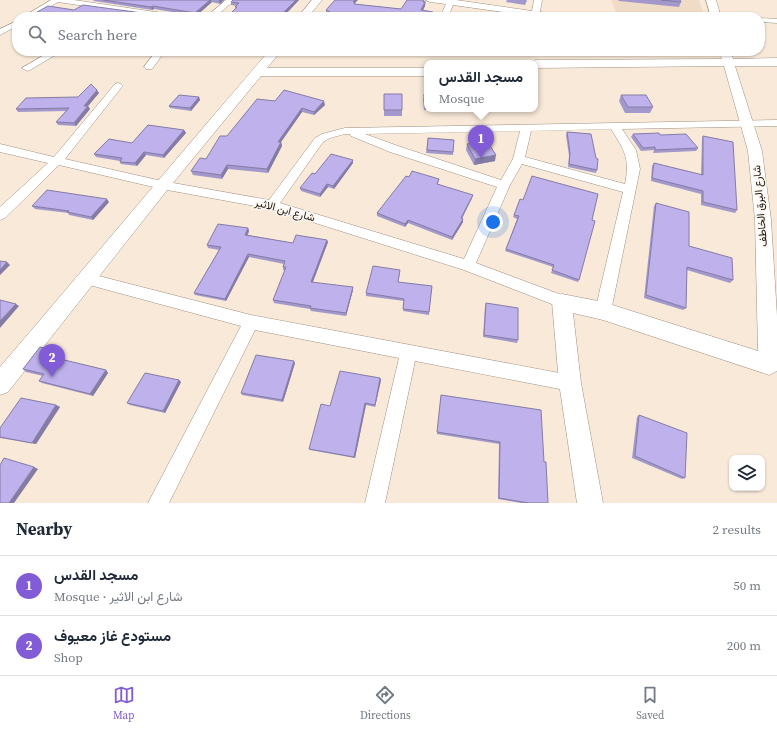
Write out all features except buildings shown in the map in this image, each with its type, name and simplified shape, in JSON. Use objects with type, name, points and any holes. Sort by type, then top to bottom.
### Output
[{"type":"main road","points":[[310,12],[317,0]]},
{"type":"main road","points":[[711,0],[714,12]]},
{"type":"main road","points":[[3,377],[87,279],[162,185],[271,56]]},
{"type":"main road","name":"شارع البرق الخاطف","points":[[727,56],[755,151],[763,220],[773,367]]},
{"type":"main road","points":[[538,72],[730,67],[777,62]]},
{"type":"main road","points":[[538,64],[730,67],[777,70]]},
{"type":"main road","points":[[260,69],[424,65]]},
{"type":"main road","points":[[260,69],[424,72]]},
{"type":"main road","points":[[590,503],[570,383],[562,302],[603,311],[773,367]]},
{"type":"street","points":[[36,12],[57,0],[140,12]]},
{"type":"street","points":[[216,12],[231,0]]},
{"type":"street","points":[[430,0],[451,1],[513,12]]},
{"type":"street","points":[[536,12],[538,0]]},
{"type":"street","points":[[446,12],[451,1]]},
{"type":"street","points":[[123,12],[136,3]]},
{"type":"street","points":[[765,21],[777,22]]},
{"type":"street","points":[[0,32],[12,25]]},
{"type":"street","points":[[27,68],[49,56]]},
{"type":"street","points":[[149,67],[157,56]]},
{"type":"street","points":[[0,215],[56,162],[118,86]]},
{"type":"street","points":[[272,205],[319,140],[326,136],[345,130],[526,128],[747,122],[777,123]]},
{"type":"street","points":[[603,311],[634,169],[630,150],[614,125]]},
{"type":"street","points":[[468,266],[504,185],[519,159],[526,128]]},
{"type":"street","points":[[345,130],[377,141],[394,149],[504,185]]},
{"type":"street","name":"شارع ابن الاثير","points":[[0,148],[162,185],[272,205],[468,266],[562,302]]},
{"type":"street","points":[[519,159],[630,190]]},
{"type":"street","points":[[87,279],[251,322],[570,383]]},
{"type":"street","points":[[158,503],[251,322]]},
{"type":"street","points":[[375,503],[409,352]]},
{"type":"shaded area","points":[[611,0],[699,0],[703,11],[701,12],[616,12]]},
{"type":"place","name":"مسجد القدس","points":[[481,158]]},
{"type":"place","name":"مستودع غاز معيوف","points":[[52,377]]}]
